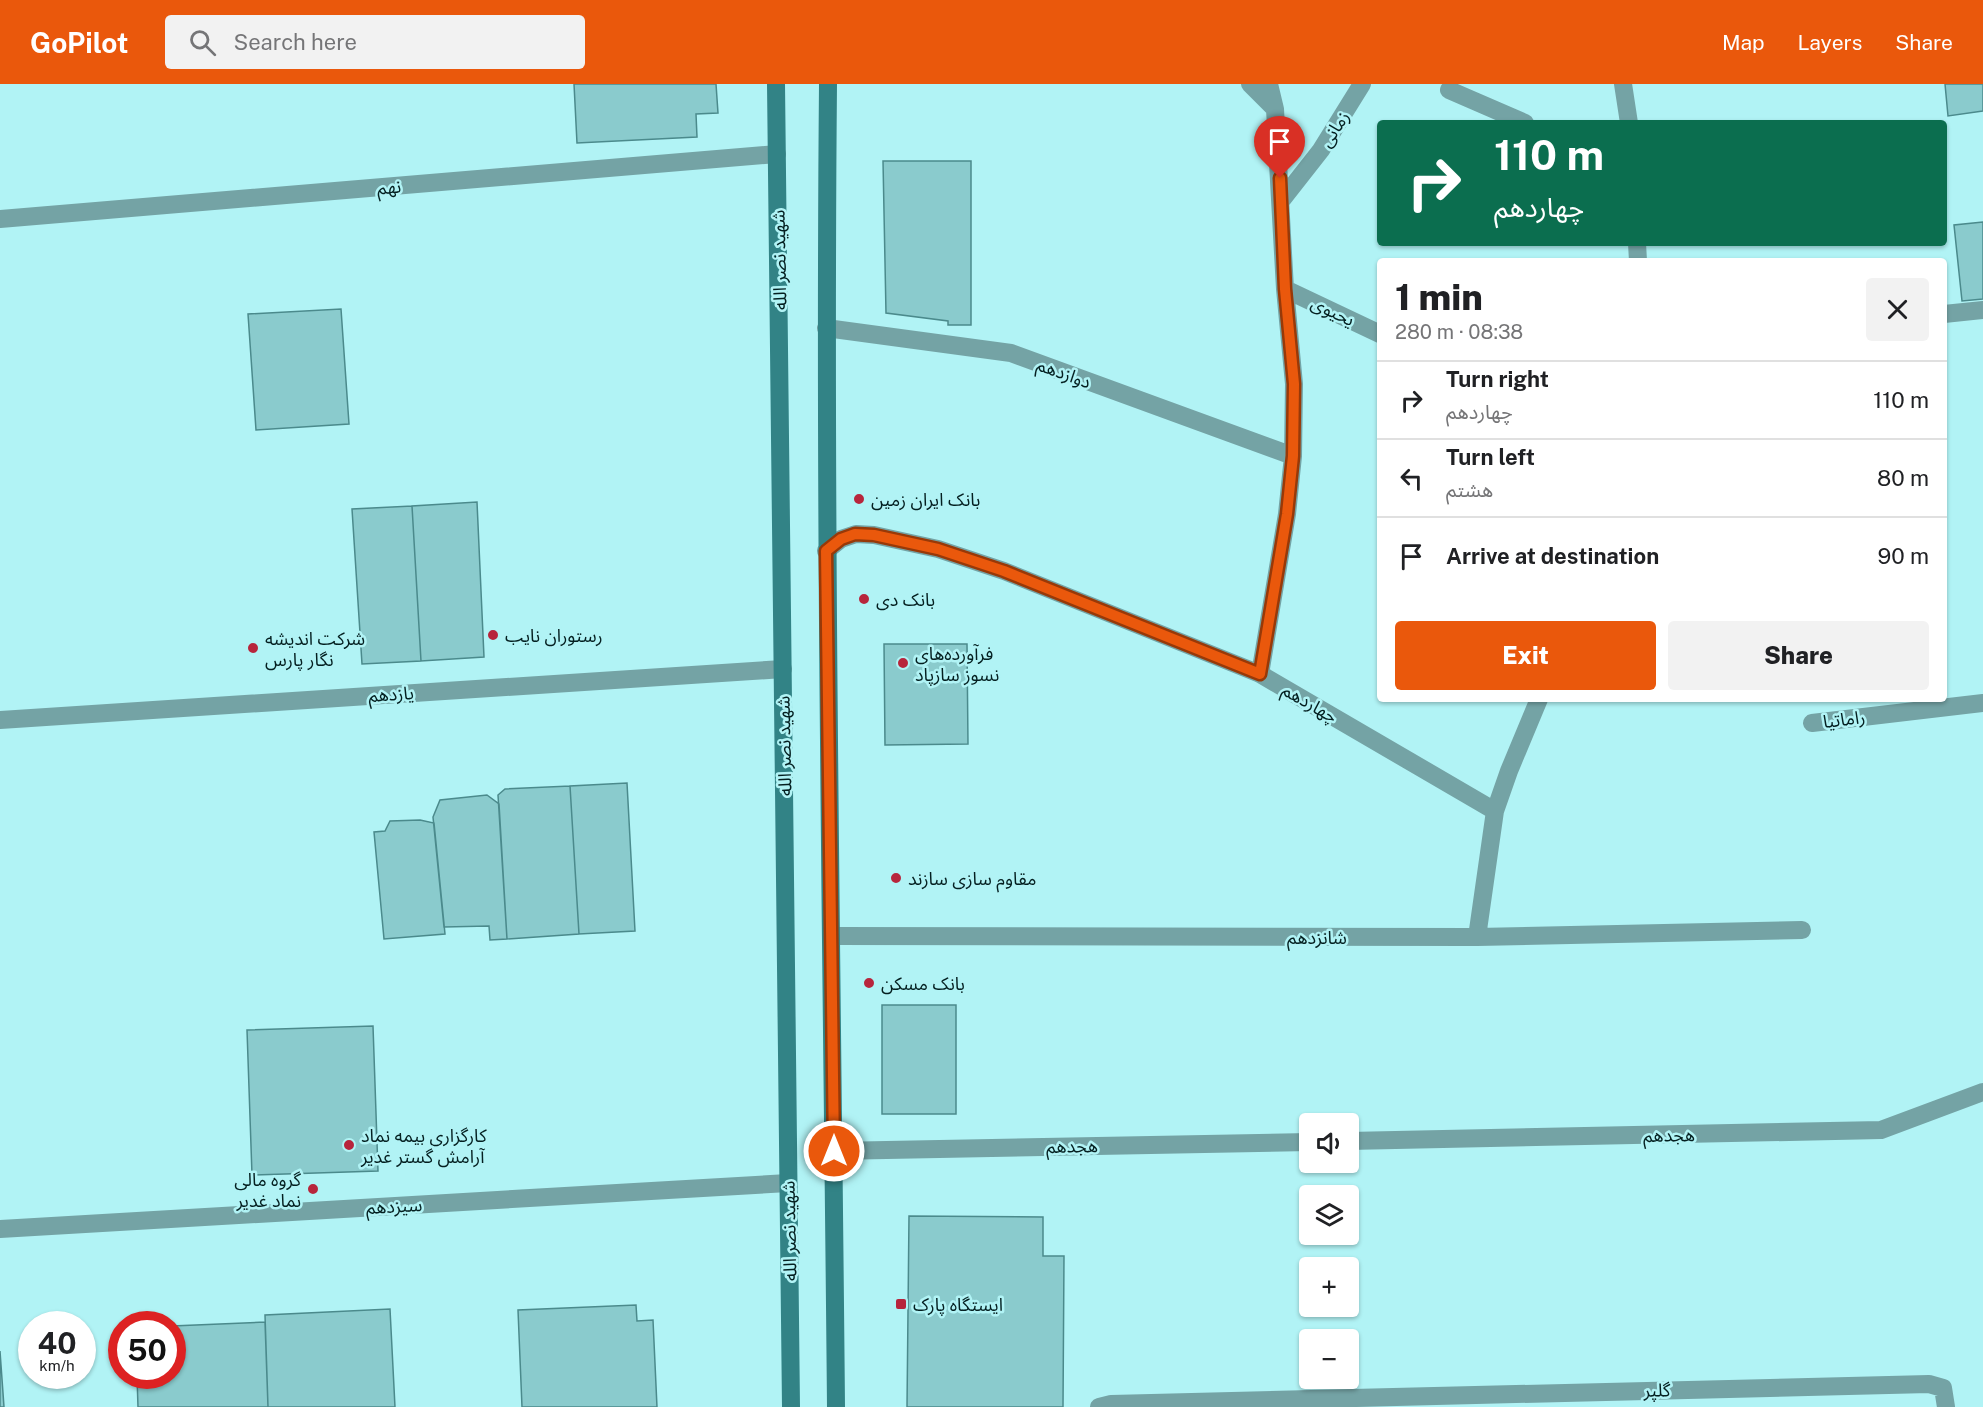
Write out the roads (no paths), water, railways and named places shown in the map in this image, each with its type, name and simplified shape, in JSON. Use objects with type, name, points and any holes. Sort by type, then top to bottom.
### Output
[{"type":"main road","name":"شهید نصر الله","points":[[776,84],[791,1407]]},
{"type":"main road","points":[[828,84],[826,551],[836,1407]]},
{"type":"street","points":[[1250,84],[1275,108]]},
{"type":"street","points":[[1260,674],[1287,514],[1293,456],[1294,384],[1285,289],[1275,108],[1269,84]]},
{"type":"street","name":"زمانی","points":[[1281,201],[1321,150],[1362,84]]},
{"type":"street","points":[[1623,84],[1629,120]]},
{"type":"street","points":[[1449,90],[1518,120]]},
{"type":"street","name":"نهم","points":[[0,219],[777,154]]},
{"type":"street","name":"یحیوی","points":[[1285,289],[1377,333]]},
{"type":"street","points":[[1947,314],[1983,310]]},
{"type":"street","name":"دوازدهم","points":[[826,328],[1011,353],[1293,456]]},
{"type":"street","name":"چهاردهم","points":[[826,551],[841,539],[855,534],[874,535],[938,549],[1004,571],[1260,674],[1495,811]]},
{"type":"street","name":"یازدهم","points":[[0,720],[783,669]]},
{"type":"street","points":[[1478,937],[1495,811],[1538,702]]},
{"type":"street","name":"راماتیا","points":[[1812,723],[1983,703]]},
{"type":"street","name":"شانزدهم","points":[[832,936],[1478,937],[1802,930]]},
{"type":"street","name":"هجدهم","points":[[1359,1141],[1881,1130],[1983,1092]]},
{"type":"street","name":"هجدهم","points":[[834,1151],[1299,1142]]},
{"type":"street","name":"سیزدهم","points":[[0,1229],[788,1182]]},
{"type":"street","name":"گلپر","points":[[1099,1407],[1110,1404],[1929,1383],[1943,1388],[1946,1407]]},
{"type":"place","name":"بانک ایران زمین","points":[[859,499]]},
{"type":"place","name":"بانک دی","points":[[864,599]]},
{"type":"place","name":"رستوران نایب","points":[[493,635]]},
{"type":"place","name":"شرکت اندیشه نگار پارس","points":[[253,648]]},
{"type":"place","name":"فرآورده‌های نسوز سازپاد","points":[[903,663]]},
{"type":"place","name":"مقاوم سازی سازند","points":[[896,878]]},
{"type":"place","name":"بانک مسکن","points":[[869,983]]},
{"type":"place","name":"کارگزاری بیمه نماد آرامش گستر غدیر","points":[[349,1145]]},
{"type":"place","name":"گروه مالی نماد غدیر","points":[[313,1189]]},
{"type":"place","name":"ایستگاه پارک","points":[[901,1304]]}]
